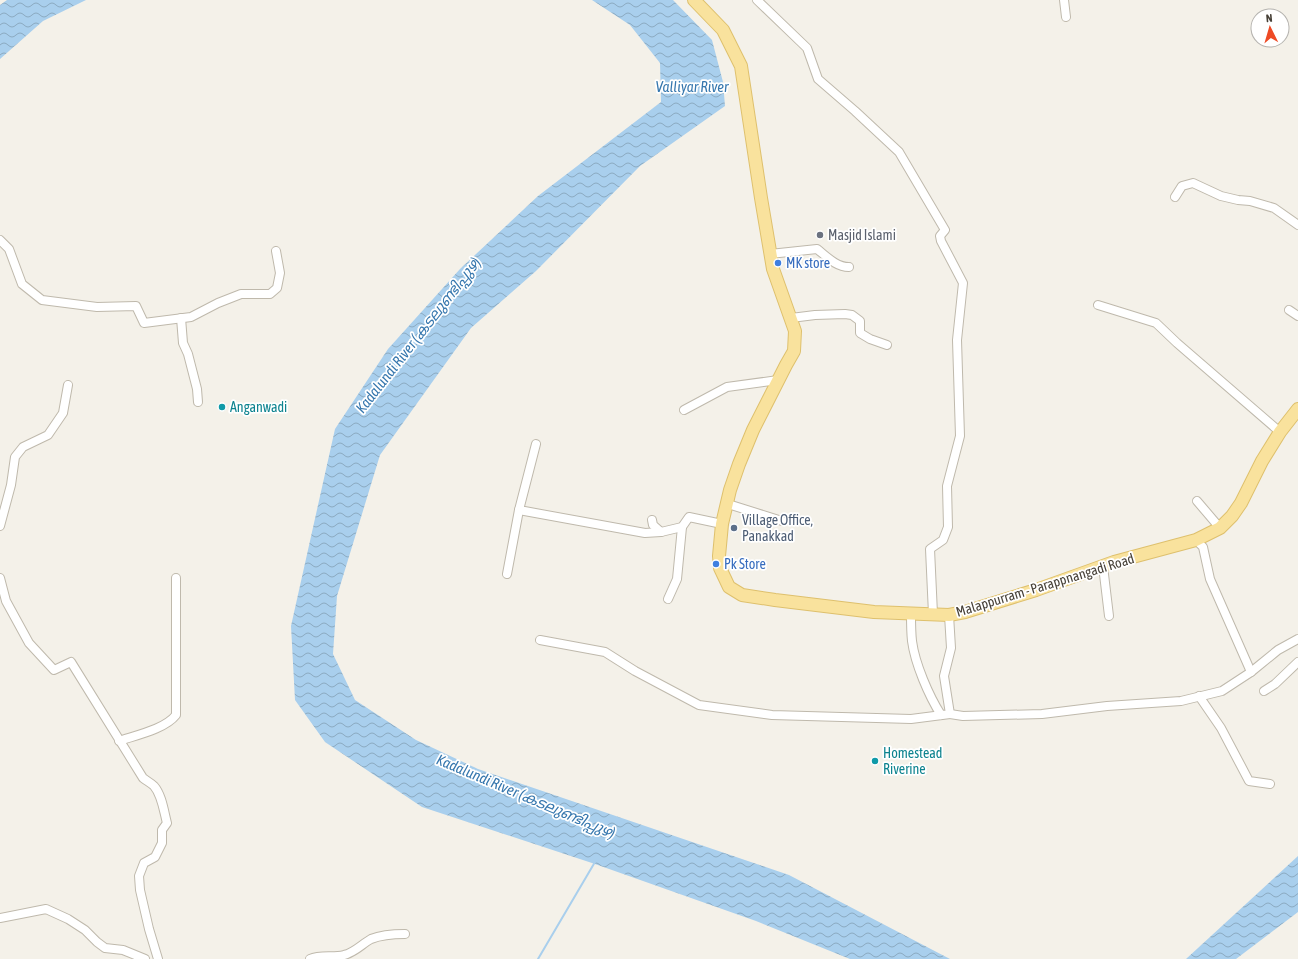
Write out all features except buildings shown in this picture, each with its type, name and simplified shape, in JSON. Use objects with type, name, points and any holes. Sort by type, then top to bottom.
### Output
[{"type":"main road","name":"Malappurram - Parappnangadi Road","points":[[694,0],[723,30],[741,66],[773,269],[795,331],[794,351],[753,430],[730,490],[728,504],[722,524],[719,556],[720,568],[729,587],[742,595],[874,612],[949,615],[966,612],[1036,590],[1103,566],[1196,540],[1220,528],[1232,516],[1241,503],[1262,461],[1280,432],[1298,409]]},
{"type":"street","points":[[757,0],[807,48],[818,78],[856,111],[899,152],[945,230],[940,236],[941,241],[963,284],[957,340],[960,436],[948,486],[948,527],[943,540],[930,549],[933,614]]},
{"type":"street","points":[[1064,0],[1066,17]]},
{"type":"street","points":[[1175,197],[1182,186],[1194,183],[1221,196],[1250,201],[1274,208],[1298,225]]},
{"type":"street","points":[[0,240],[10,249],[22,284],[42,300],[97,307],[136,306],[144,323],[191,317],[218,303],[242,294],[270,294],[277,288],[280,273],[276,251]]},
{"type":"street","points":[[770,254],[817,249],[834,263],[849,267]]},
{"type":"street","points":[[1098,305],[1156,323],[1280,432]]},
{"type":"street","points":[[1289,310],[1298,316]]},
{"type":"street","points":[[791,318],[815,315],[852,315],[860,321],[860,333],[870,339],[887,345]]},
{"type":"street","points":[[181,318],[183,343],[188,354],[197,389],[198,402]]},
{"type":"street","points":[[684,410],[727,387],[778,380]]},
{"type":"street","points":[[0,526],[11,485],[15,457],[23,447],[48,435],[63,413],[68,385]]},
{"type":"street","points":[[507,574],[519,510],[536,444]]},
{"type":"street","points":[[1197,501],[1220,528]]},
{"type":"street","points":[[728,504],[782,521]]},
{"type":"street","points":[[519,510],[645,533],[661,532],[682,527]]},
{"type":"street","points":[[668,599],[677,579],[682,527],[689,517],[722,524]]},
{"type":"street","points":[[652,520],[652,525],[661,532]]},
{"type":"street","points":[[1196,540],[1203,547],[1210,579],[1251,672]]},
{"type":"street","points":[[1103,566],[1109,616]]},
{"type":"street","points":[[0,578],[6,601],[30,643],[54,670],[70,662],[143,778],[154,785],[158,793],[163,806],[166,823],[162,830],[162,843],[155,857],[144,863],[139,876],[140,890],[158,959]]},
{"type":"street","points":[[119,741],[163,726],[171,722],[176,715],[176,578]]},
{"type":"street","points":[[911,613],[912,641],[919,667],[930,699],[941,715]]},
{"type":"street","points":[[949,615],[951,648],[944,676],[950,714]]},
{"type":"street","points":[[540,640],[605,652],[635,672],[699,705],[772,715],[911,718],[950,714],[963,716],[1042,714],[1107,706],[1181,701],[1222,691],[1251,672],[1278,650],[1298,639]]},
{"type":"street","points":[[1264,691],[1275,684],[1298,662]]},
{"type":"street","points":[[1199,696],[1221,728],[1249,781],[1270,784]]},
{"type":"street","points":[[0,918],[46,909],[85,930],[105,948],[123,950],[145,959]]},
{"type":"street","points":[[310,959],[320,956],[344,956],[371,940],[382,936],[405,934]]},
{"type":"water","points":[[7,0],[86,0],[43,21],[0,59],[0,5]]},
{"type":"water","name":"Valliyar River","points":[[592,0],[673,0],[712,40],[723,82],[725,106],[640,166],[536,271],[471,328],[380,455],[337,596],[333,654],[355,700],[416,740],[478,769],[789,875],[950,959],[850,959],[756,921],[595,864],[422,807],[325,742],[295,700],[291,626],[335,429],[388,349],[460,269],[538,196],[661,102],[660,63],[630,25]]},
{"type":"water","points":[[1298,856],[1298,912],[1236,959],[1186,959]]},
{"type":"waterway","points":[[538,959],[595,862]]},
{"type":"place","name":"Masjid Islami","points":[[820,235]]},
{"type":"place","name":"MK store","points":[[778,263]]},
{"type":"place","name":"Anganwadi","points":[[222,407]]},
{"type":"place","name":"Village Office, Panakkad","points":[[734,528]]},
{"type":"place","name":"Pk Store","points":[[716,564]]},
{"type":"place","name":"Homestead Riverine","points":[[875,761]]},
{"type":"water label","name":"Kadalundi River (കടലുണ്ടിപ്പുഴ)","points":[[418,335]]},
{"type":"water label","name":"Kadalundi River (കടലുണ്ടിപ്പുഴ)","points":[[526,796]]}]
